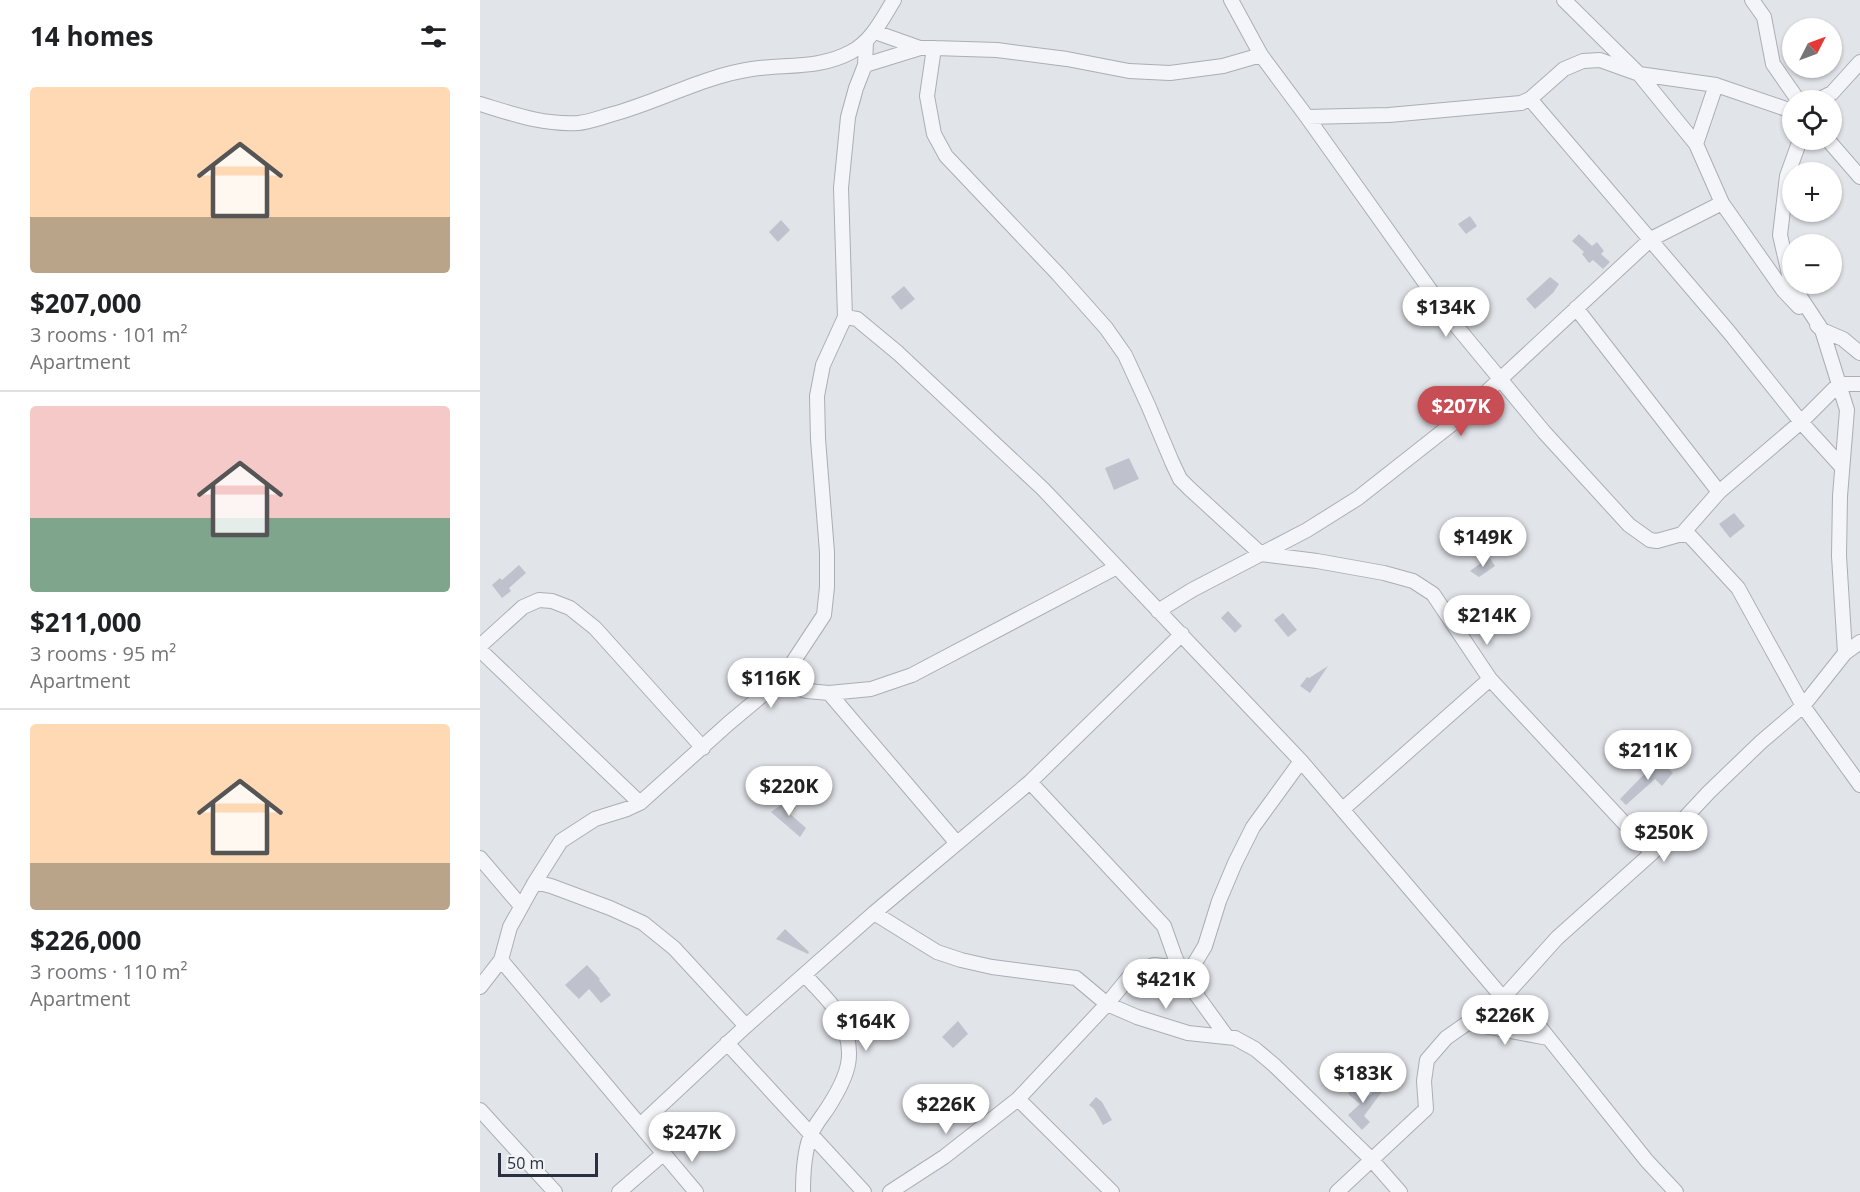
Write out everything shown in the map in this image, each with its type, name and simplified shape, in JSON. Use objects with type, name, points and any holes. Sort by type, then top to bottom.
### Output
[{"type":"street","points":[[480,104],[552,123],[581,122],[638,107],[716,78],[752,69],[812,65],[851,52],[870,36],[894,0]]},
{"type":"street","points":[[1231,0],[1260,55],[1453,322],[1544,432],[1629,525],[1650,540],[1657,541],[1682,534],[1690,536],[1738,588],[1803,706],[1860,785]]},
{"type":"street","points":[[1564,0],[1639,74],[1696,144],[1722,203],[1783,290],[1822,330],[1843,339],[1860,353]]},
{"type":"street","points":[[1752,0],[1764,17],[1773,64],[1791,90]]},
{"type":"street","points":[[870,36],[927,48],[997,50],[1067,59],[1129,71],[1170,73],[1223,66],[1260,55]]},
{"type":"street","points":[[480,987],[501,960],[510,927],[561,841],[595,819],[639,803],[777,683],[824,615],[827,552],[818,440],[817,396],[824,365],[845,317],[841,188],[848,117],[865,65],[870,36]]},
{"type":"street","points":[[865,65],[927,48]]},
{"type":"street","points":[[927,48],[927,96],[934,134],[946,156],[1106,328],[1125,355],[1180,478],[1261,554],[1384,573],[1413,581],[1433,594],[1490,679],[1652,853]]},
{"type":"street","points":[[1307,117],[1389,115],[1521,103],[1530,99],[1564,69],[1583,62],[1599,60],[1639,74],[1716,85],[1782,108]]},
{"type":"street","points":[[1835,90],[1860,62]]},
{"type":"street","points":[[1696,144],[1716,85]]},
{"type":"street","points":[[1530,99],[1593,175],[1651,239],[1801,422],[1841,466]]},
{"type":"street","points":[[1796,150],[1787,176],[1780,235],[1791,283],[1822,330],[1847,410],[1841,466],[1839,556],[1845,653]]},
{"type":"street","points":[[1837,150],[1860,177]]},
{"type":"street","points":[[1158,610],[1306,530],[1359,498],[1452,424],[1651,239],[1722,203]]},
{"type":"street","points":[[1576,308],[1719,492]]},
{"type":"street","points":[[845,317],[857,319],[898,353],[1043,489],[1182,634],[1301,761],[1503,998],[1523,1006],[1647,1161],[1676,1192]]},
{"type":"street","points":[[1682,534],[1719,492],[1801,422],[1839,384],[1860,384]]},
{"type":"street","points":[[777,683],[807,691],[829,693],[872,688],[912,675],[1117,567]]},
{"type":"street","points":[[639,803],[480,648],[524,607],[539,600],[552,601],[570,608],[595,628],[703,748]]},
{"type":"street","points":[[640,1125],[727,1043],[874,913],[1030,782],[1182,634]]},
{"type":"street","points":[[1337,1192],[1426,1108],[1424,1081],[1427,1060],[1446,1038],[1503,998],[1557,938],[1652,853],[1709,792],[1803,706],[1845,653],[1860,642]]},
{"type":"street","points":[[1343,809],[1490,679]]},
{"type":"street","points":[[829,693],[956,842]]},
{"type":"street","points":[[1185,979],[1205,946],[1223,892],[1253,827],[1301,761]]},
{"type":"street","points":[[1030,782],[1164,926],[1174,957],[1185,979],[1227,1037]]},
{"type":"street","points":[[480,858],[521,906]]},
{"type":"street","points":[[535,882],[610,908],[643,923],[679,953],[746,1026]]},
{"type":"street","points":[[874,913],[937,952],[960,960],[992,967],[1076,978],[1107,1004],[1137,1017],[1188,1033],[1235,1038],[1255,1049],[1275,1065],[1371,1159],[1400,1192]]},
{"type":"street","points":[[501,960],[696,1192]]},
{"type":"street","points":[[890,1192],[944,1157],[1018,1099],[1107,1004],[1130,976],[1154,965],[1163,966],[1185,979]]},
{"type":"street","points":[[803,1192],[803,1172],[810,1135],[834,1098],[847,1070],[851,1051],[848,1035],[837,1012],[805,975]]},
{"type":"street","points":[[1468,1023],[1548,1038]]},
{"type":"street","points":[[727,1043],[864,1192]]},
{"type":"street","points":[[1018,1099],[1112,1192]]},
{"type":"street","points":[[480,1110],[555,1192]]},
{"type":"street","points":[[619,1192],[663,1154]]},
{"type":"building","points":[[1470,216],[1477,226],[1466,234],[1458,224]]},
{"type":"building","points":[[781,220],[790,230],[778,242],[769,232]]},
{"type":"building","points":[[1579,234],[1592,246],[1597,242],[1604,251],[1601,254],[1610,262],[1603,269],[1593,260],[1589,263],[1582,254],[1584,252],[1572,241]]},
{"type":"building","points":[[1550,277],[1559,284],[1553,293],[1535,309],[1526,299]]},
{"type":"building","points":[[904,286],[915,299],[901,310],[891,297]]},
{"type":"building","points":[[1129,458],[1139,479],[1114,490],[1105,468]]},
{"type":"building","points":[[1734,513],[1745,526],[1730,538],[1719,524]]},
{"type":"building","points":[[1489,557],[1495,566],[1479,577],[1470,571]]},
{"type":"building","points":[[519,565],[526,573],[509,588],[511,591],[502,598],[492,585],[500,578],[502,580]]},
{"type":"building","points":[[1228,611],[1242,626],[1235,633],[1221,618]]},
{"type":"building","points":[[1283,613],[1297,630],[1288,637],[1274,620]]},
{"type":"building","points":[[1328,666],[1310,693],[1300,686],[1307,677],[1309,678]]},
{"type":"building","points":[[1659,759],[1673,773],[1662,786],[1655,779],[1626,805],[1620,799]]},
{"type":"building","points":[[789,799],[796,808],[789,813],[806,828],[800,837],[771,812]]},
{"type":"building","points":[[785,929],[809,952],[808,954],[776,939]]},
{"type":"building","points":[[587,965],[611,995],[601,1003],[589,989],[579,999],[565,985]]},
{"type":"building","points":[[958,1021],[968,1034],[953,1048],[942,1037]]},
{"type":"building","points":[[1356,1083],[1369,1096],[1380,1086],[1384,1089],[1364,1116],[1370,1122],[1362,1130],[1348,1115],[1360,1104],[1348,1094]]},
{"type":"building","points":[[1096,1097],[1102,1102],[1112,1120],[1103,1125],[1094,1109],[1089,1105]]}]
